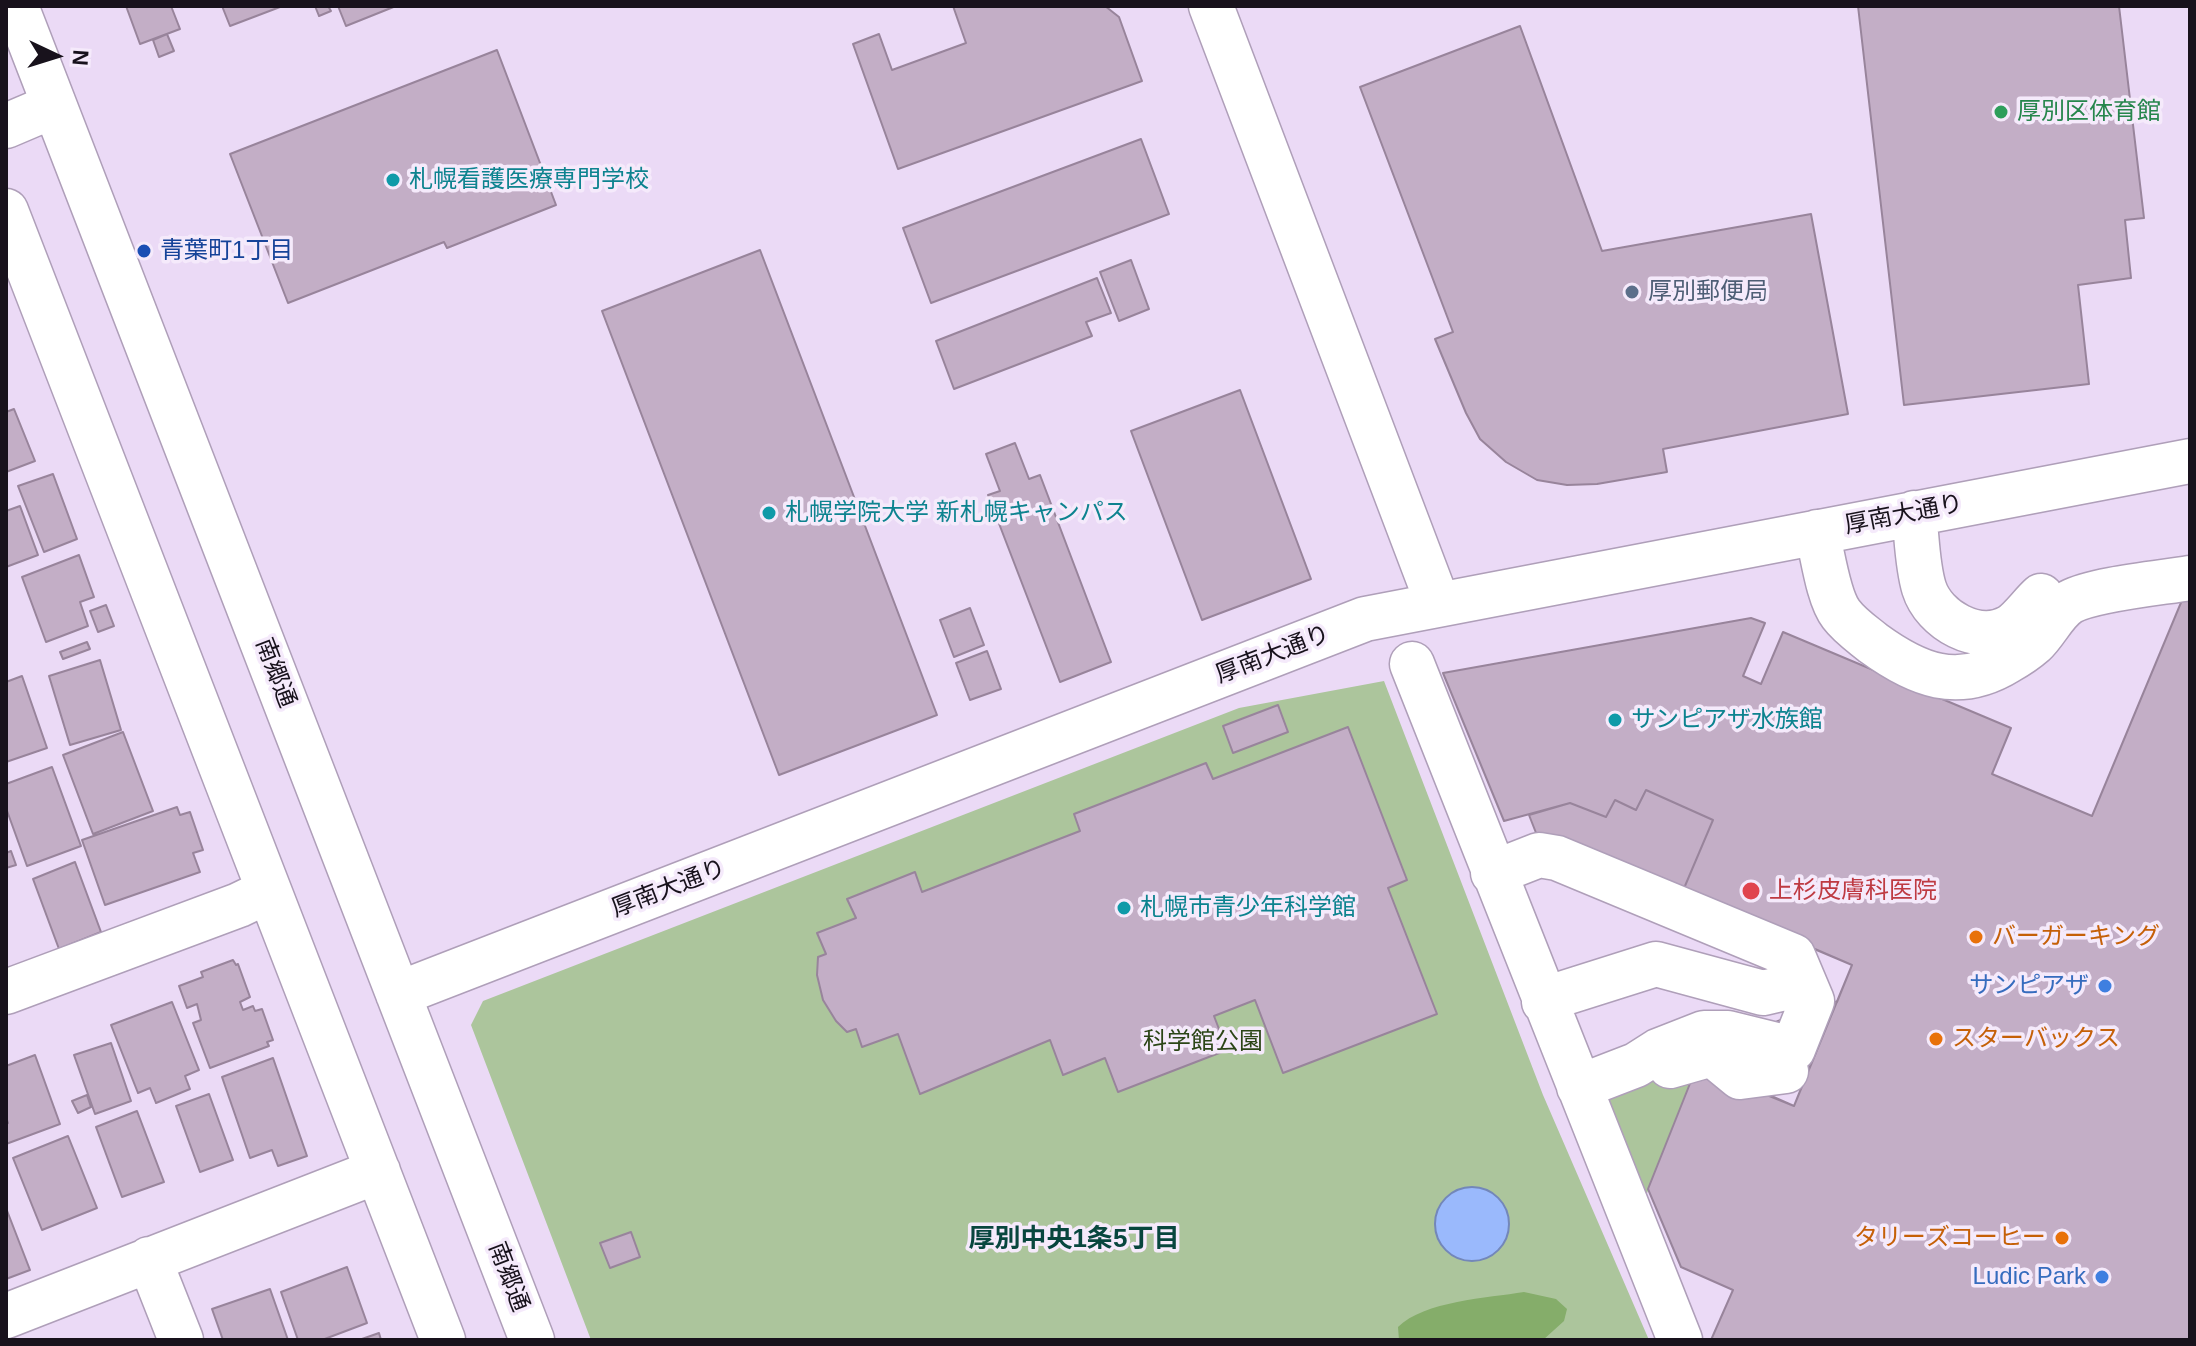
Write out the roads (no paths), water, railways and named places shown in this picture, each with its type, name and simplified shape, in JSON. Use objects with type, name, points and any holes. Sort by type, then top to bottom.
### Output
[{"type":"street","name":"南郷通","points":[[16,6],[532,1340]]},
{"type":"street","points":[[1211,6],[1438,604]]},
{"type":"street","points":[[6,126],[53,106]]},
{"type":"street","points":[[6,211],[443,1340]]},
{"type":"street","name":"厚南大通り","points":[[398,994],[1365,619],[2190,461]]},
{"type":"street","points":[[1914,513],[1924,588],[1935,609],[1955,625],[1977,632],[1998,632],[2013,625],[2047,589],[2064,578],[2190,552]]},
{"type":"street","points":[[1817,532],[1839,612],[1879,647],[1904,664],[1929,675],[1959,678],[1986,672],[2007,662],[2034,643],[2067,604],[2084,596],[2190,578]]},
{"type":"street","points":[[1412,664],[1680,1340]]},
{"type":"street","points":[[1493,873],[1539,855],[1557,858],[1793,956],[1792,984],[1771,1024],[1719,1009],[1576,1081]]},
{"type":"street","points":[[7,988],[239,905],[268,891]]},
{"type":"street","points":[[1544,1002],[1656,964],[1792,984],[1812,1001],[1794,1068],[1707,1046],[1576,1081]]},
{"type":"street","points":[[6,1316],[378,1171]]},
{"type":"street","points":[[149,1259],[181,1340]]},
{"type":"water","points":[[1472,1187],[1493,1193],[1503,1203],[1509,1224],[1503,1245],[1493,1255],[1472,1261],[1451,1255],[1441,1245],[1435,1224],[1441,1203],[1451,1193]]},
{"type":"place","name":"厚別区体育館","points":[[2001,112]]},
{"type":"place","name":"札幌看護医療専門学校","points":[[393,180]]},
{"type":"place","name":"青葉町1丁目","points":[[144,251]]},
{"type":"place","name":"厚別郵便局","points":[[1632,292]]},
{"type":"place","name":"札幌学院大学 新札幌キャンパス","points":[[769,513]]},
{"type":"place","name":"サンピアザ水族館","points":[[1615,720]]},
{"type":"place","name":"上杉皮膚科医院","points":[[1751,891]]},
{"type":"place","name":"札幌市青少年科学館","points":[[1124,908]]},
{"type":"place","name":"バーガーキング","points":[[1976,937]]},
{"type":"place","name":"サンピアザ","points":[[2105,986]]},
{"type":"place","name":"スターバックス","points":[[1936,1039]]},
{"type":"place","name":"タリーズコーヒー","points":[[2062,1238]]},
{"type":"place","name":"Ludic Park","points":[[2102,1277]]},
{"type":"district","name":"厚別中央1条5丁目","points":[[1074,1240]]},
{"type":"park label","name":"科学館公園","points":[[1203,1042]]}]
